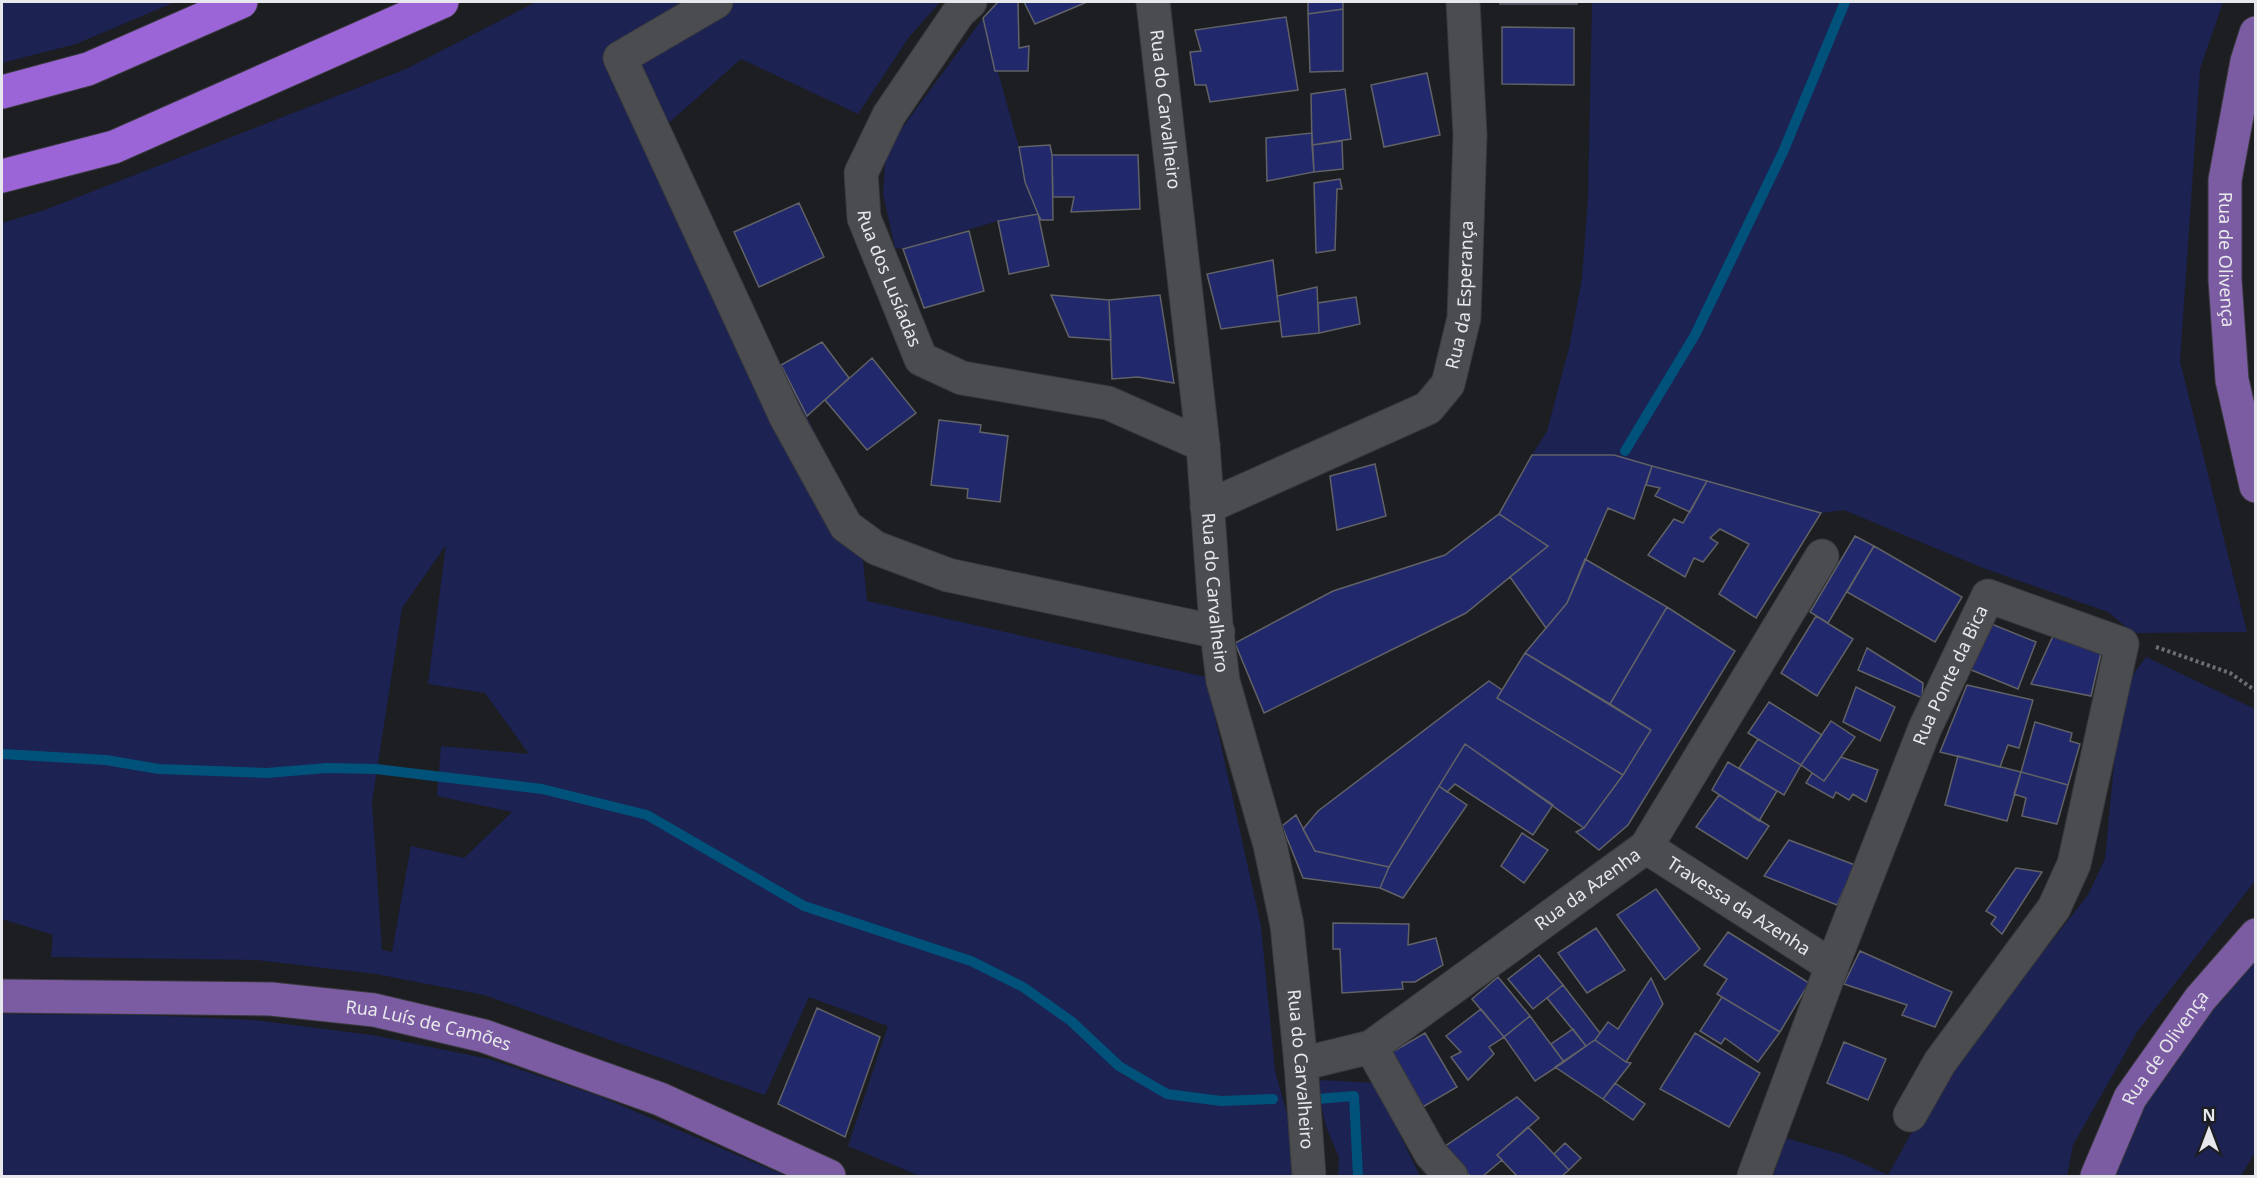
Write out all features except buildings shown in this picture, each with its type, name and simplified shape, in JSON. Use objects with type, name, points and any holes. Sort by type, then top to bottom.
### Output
[{"type":"highway","points":[[2,92],[88,69],[242,2]]},
{"type":"highway","points":[[2,176],[114,147],[442,2]]},
{"type":"main road","name":"Rua de Olivença","points":[[2256,33],[2247,61],[2225,180],[2225,280],[2232,380],[2256,486]]},
{"type":"main road","name":"Rua de Olivença","points":[[2097,1176],[2130,1098],[2200,999],[2256,935]]},
{"type":"main road","name":"Rua Luís de Camões","points":[[2,996],[271,999],[374,1010],[484,1036],[649,1095],[829,1176]]},
{"type":"street","points":[[716,2],[620,58],[786,417],[846,526],[876,548],[948,574],[1218,632]]},
{"type":"street","name":"Rua dos Lusíadas","points":[[970,2],[959,12],[889,115],[861,173],[864,218],[921,359],[962,378],[1108,403],[1203,445]]},
{"type":"street","name":"Rua do Carvalheiro","points":[[1153,2],[1203,445],[1223,681],[1270,845],[1287,925],[1301,1064],[1309,1176]]},
{"type":"street","name":"Rua da Esperança","points":[[1207,507],[1428,408],[1448,384],[1464,318],[1470,135],[1463,2]]},
{"type":"street","name":"Rua da Azenha","points":[[1301,1064],[1371,1047],[1646,847],[1822,556]]},
{"type":"street","name":"Rua Ponte da Bica","points":[[1754,1176],[1832,966],[1925,728],[1988,596],[2122,644]]},
{"type":"street","points":[[1910,1115],[1940,1062],[2054,908],[2070,873],[2074,864],[2122,644]]},
{"type":"street","name":"Travessa da Azenha","points":[[1646,847],[1832,966]]},
{"type":"street","points":[[1371,1047],[1431,1154],[1451,1176]]},
{"type":"path","points":[[2122,644],[2151,645],[2230,673],[2256,691]]},
{"type":"shaded area","points":[[2,2],[175,2],[76,44],[2,63]]},
{"type":"shaded area","points":[[536,2],[940,2],[909,37],[858,114],[741,59],[647,142],[677,202],[704,197],[755,313],[859,521],[867,601],[1206,677],[1261,926],[1275,1071],[1294,1138],[1292,1176],[920,1176],[848,1146],[888,1026],[809,997],[765,1095],[484,995],[376,974],[256,960],[51,957],[53,935],[2,919],[2,223],[45,210],[406,69]],"holes":[[[446,545],[428,684],[485,693],[529,754],[441,746],[437,796],[512,812],[464,858],[411,846],[392,952],[382,950],[372,802],[402,608]]]},
{"type":"shaded area","points":[[1592,2],[2223,2],[2200,69],[2180,361],[2247,632],[2133,633],[2108,612],[1983,568],[1844,510],[1821,513],[1614,455],[1532,455],[1547,431],[1569,348],[1582,278],[1588,198]]},
{"type":"shaded area","points":[[983,18],[1019,147],[1025,182],[1038,214],[998,221],[903,249],[895,248],[883,194],[886,150]]},
{"type":"shaded area","points":[[2146,657],[2255,709],[2255,881],[2137,1032],[2073,1145],[2067,1176],[1773,1176],[1786,1138],[1844,1155],[1888,1175],[1937,1087],[2088,895],[2105,859],[2115,754],[2117,696]]},
{"type":"shaded area","points":[[2255,962],[2255,1152],[2241,1176],[2113,1176],[2149,1089],[2208,1015]]},
{"type":"shaded area","points":[[2,1014],[144,1015],[254,1020],[372,1035],[489,1059],[599,1096],[786,1176],[2,1176]]},
{"type":"shaded area","points":[[1321,1080],[1375,1083],[1420,1176],[1338,1176],[1339,1158],[1326,1126],[1317,1087]]},
{"type":"waterway","points":[[1625,451],[1695,335],[1783,152],[1845,2]]},
{"type":"waterway","points":[[2,754],[106,760],[159,769],[267,773],[327,768],[376,769],[542,789],[647,815],[804,906],[971,961],[1023,987],[1071,1021],[1119,1066],[1167,1094],[1221,1101],[1273,1099]]},
{"type":"waterway","points":[[1317,1099],[1354,1096],[1358,1176]]}]
